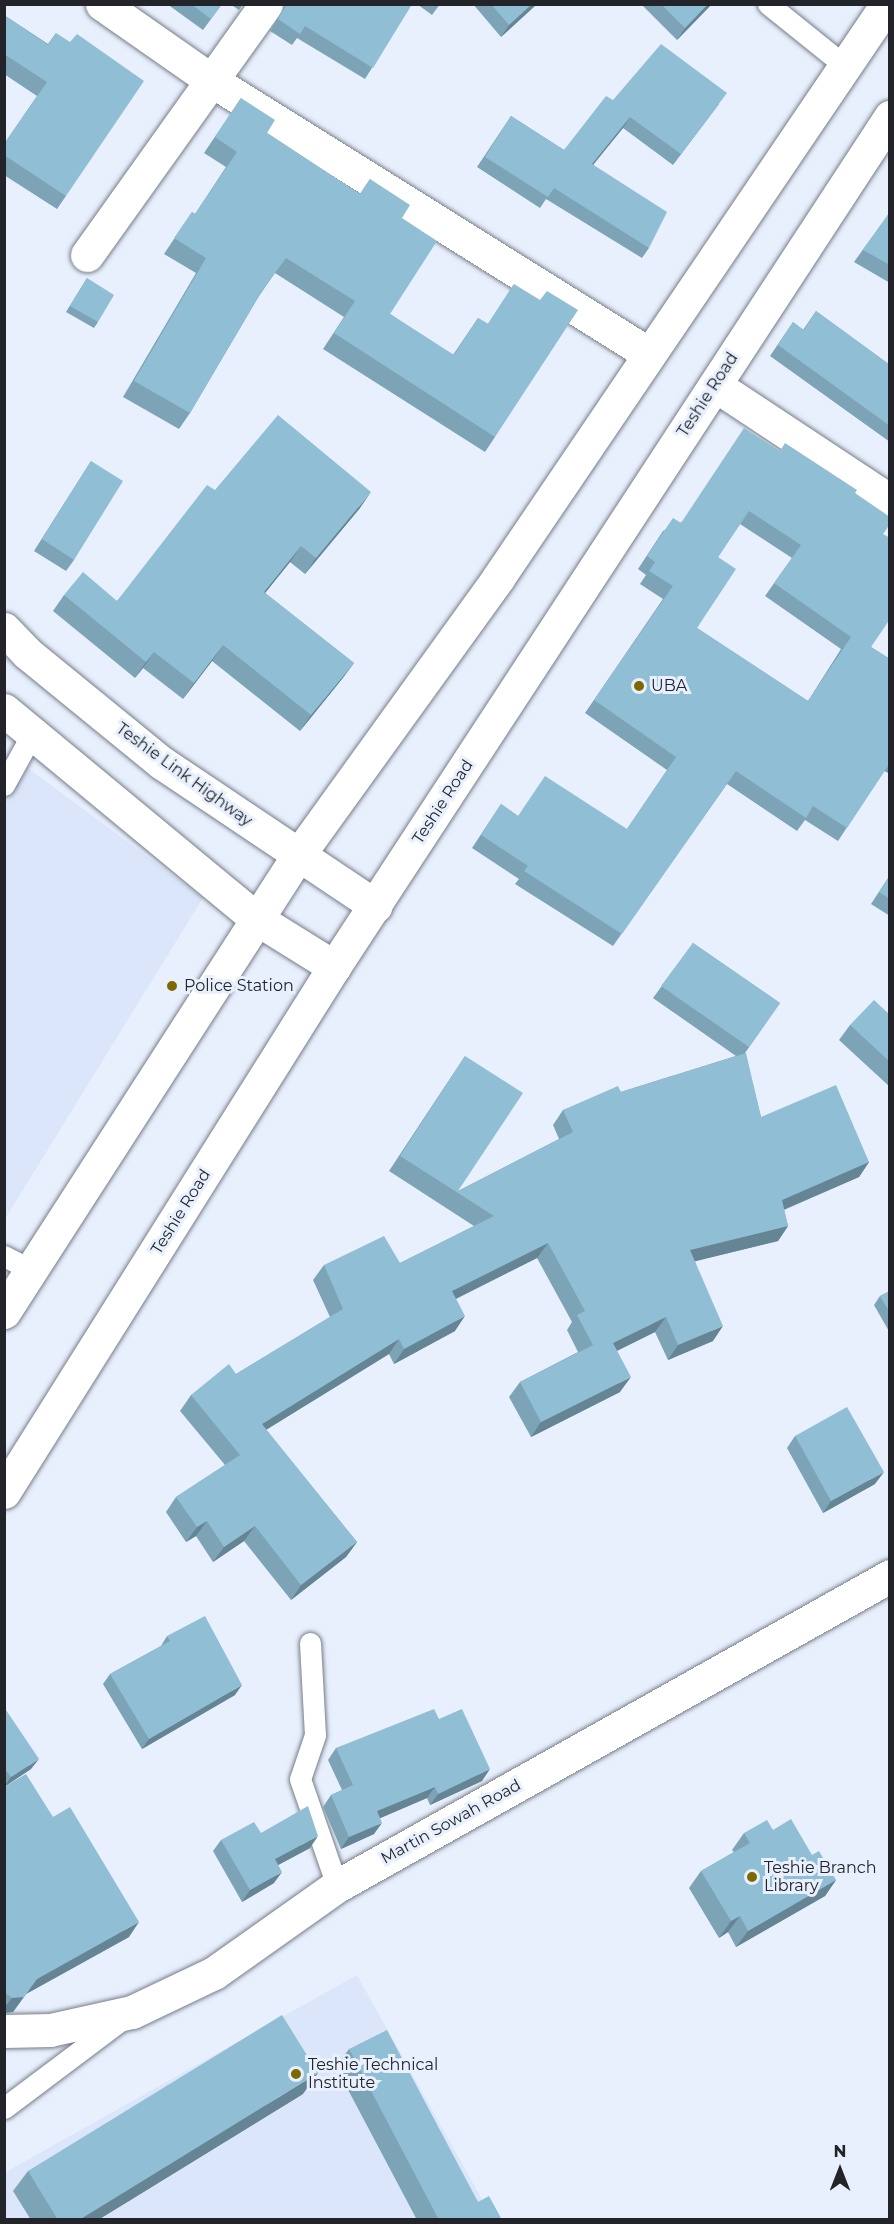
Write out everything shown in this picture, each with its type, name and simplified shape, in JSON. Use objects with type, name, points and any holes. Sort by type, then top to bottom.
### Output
[{"type":"main road","points":[[102,4],[214,82],[649,354]]},
{"type":"main road","points":[[87,255],[214,82],[266,4]]},
{"type":"main road","points":[[4,1312],[18,1263],[297,857],[498,578],[887,4]]},
{"type":"main road","name":"Teshie Road","points":[[4,1492],[334,967],[890,117]]},
{"type":"main road","points":[[715,385],[890,501]]},
{"type":"main road","name":"Teshie Link Highway","points":[[4,629],[27,653],[162,763],[297,857],[376,906]]},
{"type":"main road","points":[[4,710],[256,919],[334,967]]},
{"type":"main road","name":"Martin Sowah Road","points":[[4,2031],[50,2030],[132,2012],[214,1973],[337,1886],[890,1576]]},
{"type":"lane","points":[[768,4],[845,66]]},
{"type":"lane","points":[[4,785],[32,734]]},
{"type":"lane","points":[[310,1643],[315,1735],[300,1779],[337,1886]]},
{"type":"lane","points":[[4,2108],[132,2012]]},
{"type":"shaded area","points":[[5,751],[203,898],[5,1219]]},
{"type":"shaded area","name":"Teshie Technical Institute","points":[[357,1975],[493,2219],[5,2219],[4,2173]]},
{"type":"building","points":[[191,4],[222,4],[211,19]]},
{"type":"building","points":[[287,4],[412,4],[373,68],[305,26],[300,34],[278,19]]},
{"type":"building","points":[[491,4],[532,4],[509,25]]},
{"type":"building","points":[[661,4],[708,4],[685,28]]},
{"type":"building","points":[[4,15],[48,45],[56,33],[70,42],[77,34],[144,81],[66,196],[4,155],[4,144],[47,82],[4,54]]},
{"type":"building","points":[[661,44],[727,93],[681,154],[630,117],[592,164],[667,212],[649,248],[554,188],[548,197],[485,157],[511,116],[564,150],[606,96],[613,100]]},
{"type":"building","points":[[241,98],[275,120],[267,133],[360,194],[370,179],[410,205],[402,218],[437,241],[390,314],[454,355],[478,318],[488,324],[514,284],[540,300],[547,291],[578,310],[495,437],[334,333],[355,301],[286,258],[261,292],[190,413],[134,381],[206,258],[174,238],[192,212],[195,214],[237,152],[215,137]]},
{"type":"building","points":[[890,212],[890,265],[863,250]]},
{"type":"building","points":[[87,278],[114,295],[98,322],[70,306]]},
{"type":"building","points":[[816,311],[890,365],[890,426],[778,345],[793,322],[804,330]]},
{"type":"building","points":[[278,415],[371,492],[316,558],[301,546],[264,592],[354,663],[311,715],[223,645],[194,683],[154,652],[146,662],[64,595],[83,572],[117,601],[207,485],[215,490]]},
{"type":"building","points":[[744,428],[780,451],[785,443],[857,490],[855,493],[890,517],[890,524],[883,534],[890,538],[890,619],[871,647],[890,659],[890,763],[847,828],[813,806],[806,818],[736,771],[622,934],[524,871],[528,866],[481,835],[501,804],[518,816],[545,776],[627,829],[676,757],[594,700],[673,586],[649,571],[655,562],[647,556],[673,518],[681,523]],"holes":[[[749,511],[801,545],[774,583],[851,637],[808,701],[697,628],[736,569],[718,557]]]},
{"type":"building","points":[[91,461],[123,481],[74,560],[42,539]]},
{"type":"building","points":[[890,876],[890,899],[879,892]]},
{"type":"building","points":[[693,943],[780,1003],[749,1047],[661,986]]},
{"type":"building","points":[[874,1000],[890,1015],[890,1062],[850,1025]]},
{"type":"building","points":[[746,1053],[761,1117],[836,1085],[869,1162],[782,1200],[788,1226],[690,1250],[723,1326],[678,1345],[666,1317],[613,1343],[631,1377],[541,1422],[520,1382],[593,1345],[577,1315],[585,1311],[548,1243],[452,1291],[465,1316],[404,1349],[399,1339],[262,1424],[357,1542],[301,1585],[255,1526],[224,1547],[207,1521],[197,1527],[176,1497],[240,1455],[191,1395],[229,1364],[236,1374],[343,1309],[324,1265],[384,1236],[400,1263],[494,1216],[400,1156],[465,1056],[523,1093],[458,1191],[573,1132],[563,1110],[618,1086],[621,1092]]},
{"type":"building","points":[[890,1291],[890,1313],[880,1296]]},
{"type":"building","points":[[847,1407],[884,1472],[831,1501],[795,1436]]},
{"type":"building","points":[[205,1616],[242,1685],[149,1739],[110,1674],[170,1641],[167,1636]]},
{"type":"building","points":[[4,1707],[39,1759],[11,1777],[4,1768]]},
{"type":"building","points":[[434,1709],[439,1719],[462,1709],[490,1769],[438,1794],[435,1787],[377,1811],[382,1823],[349,1837],[331,1795],[353,1785],[336,1748]]},
{"type":"building","points":[[26,1774],[53,1817],[70,1807],[139,1922],[37,1979],[24,1997],[12,1998],[4,1992],[4,1787]]},
{"type":"building","points":[[308,1806],[318,1836],[275,1859],[282,1872],[250,1890],[221,1840],[254,1822],[261,1833]]},
{"type":"building","points":[[791,1819],[812,1855],[819,1851],[836,1880],[748,1931],[740,1916],[731,1921],[701,1871],[750,1843],[744,1833],[767,1820],[773,1830]]},
{"type":"building","points":[[282,2015],[318,2073],[79,2220],[58,2220],[28,2171]]},
{"type":"building","points":[[387,2030],[478,2202],[489,2196],[502,2220],[439,2220],[349,2049]]},
{"type":"place","name":"UBA","points":[[639,686]]},
{"type":"place","name":"Police Station","points":[[172,986]]},
{"type":"place","name":"Teshie Branch Library","points":[[752,1877]]},
{"type":"place","name":"Teshie Technical Institute","points":[[296,2074]]}]
